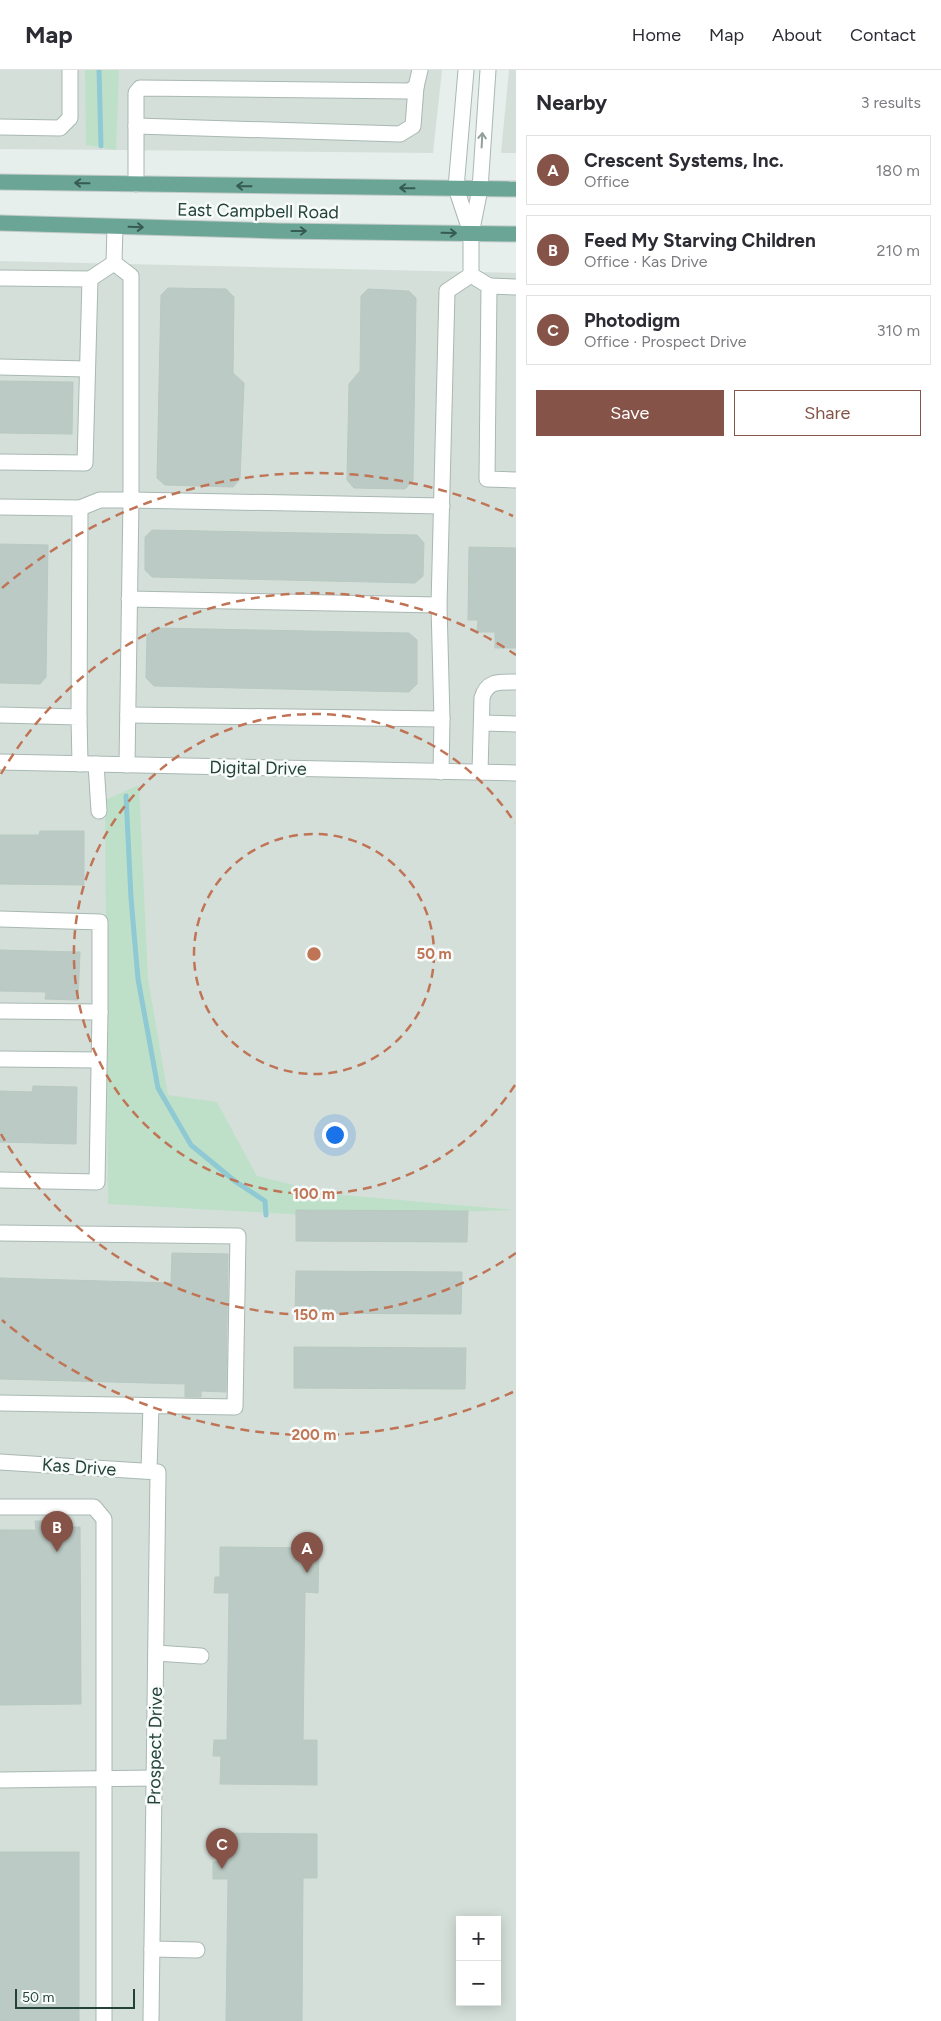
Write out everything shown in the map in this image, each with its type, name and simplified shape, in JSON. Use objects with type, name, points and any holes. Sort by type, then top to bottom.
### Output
[{"type":"main road","name":"East Campbell Road","points":[[0,182],[516,189]]},
{"type":"main road","name":"East Campbell Road","points":[[0,223],[115,227],[516,234]]},
{"type":"street","points":[[0,127],[60,128],[70,118],[70,70]]},
{"type":"street","points":[[136,126],[400,134],[413,126],[416,86],[420,70]]},
{"type":"street","points":[[466,70],[456,188],[471,234]]},
{"type":"street","points":[[471,275],[471,234],[480,189],[488,70]]},
{"type":"street","points":[[136,184],[136,93],[140,88],[409,91],[416,86]]},
{"type":"street","points":[[114,263],[115,227]]},
{"type":"street","points":[[0,278],[90,279],[114,263]]},
{"type":"street","points":[[114,263],[131,276],[131,500],[127,765]]},
{"type":"street","points":[[471,275],[488,286],[516,287]]},
{"type":"street","points":[[441,772],[442,719],[439,605],[447,291],[471,275]]},
{"type":"street","points":[[0,462],[85,464],[90,279]]},
{"type":"street","points":[[488,286],[486,479],[516,480]]},
{"type":"street","points":[[0,367],[88,369]]},
{"type":"street","points":[[0,507],[80,508],[100,500],[442,506]]},
{"type":"street","points":[[80,508],[80,764]]},
{"type":"street","points":[[129,599],[439,605]]},
{"type":"street","points":[[480,772],[482,698],[488,687],[496,683],[516,682]]},
{"type":"street","points":[[0,715],[79,717]]},
{"type":"street","points":[[128,715],[442,719]]},
{"type":"street","points":[[482,723],[516,724]]},
{"type":"street","name":"Digital Drive","points":[[0,762],[516,773]]},
{"type":"street","points":[[96,764],[99,811]]},
{"type":"street","points":[[0,919],[100,922],[97,1182],[0,1180]]},
{"type":"street","points":[[0,1011],[100,1012]]},
{"type":"street","points":[[0,1059],[98,1060]]},
{"type":"street","points":[[0,1233],[238,1236],[235,1407],[0,1403]]},
{"type":"street","name":"Prospect Drive","points":[[151,1406],[154,1472],[156,1654],[152,2021]]},
{"type":"street","name":"Kas Drive","points":[[0,1462],[154,1472]]},
{"type":"street","points":[[0,1507],[94,1507],[104,1519],[104,2021]]},
{"type":"street","points":[[156,1654],[201,1656]]},
{"type":"street","points":[[0,1780],[155,1778]]},
{"type":"street","points":[[152,1949],[197,1950]]},
{"type":"shaded area","points":[[0,70],[442,70],[433,153],[0,149]]},
{"type":"shaded area","points":[[509,70],[516,70],[516,153],[501,153]]},
{"type":"shaded area","points":[[0,261],[516,273],[516,2021],[0,2021]]},
{"type":"green space","points":[[85,70],[119,70],[116,150],[86,145]]},
{"type":"green space","points":[[139,785],[148,979],[168,1095],[217,1102],[257,1176],[331,1194],[516,1210],[324,1216],[108,1204],[105,800]]},
{"type":"building","points":[[168,288],[226,289],[234,297],[233,373],[244,383],[240,479],[233,487],[165,485],[157,478],[161,295]]},
{"type":"building","points":[[368,289],[409,291],[416,298],[413,481],[405,489],[354,488],[347,480],[349,384],[360,371],[361,296]]},
{"type":"building","points":[[0,381],[73,382],[72,434],[0,433]]},
{"type":"building","points":[[152,530],[417,535],[424,543],[423,576],[415,583],[152,577],[145,570],[145,537]]},
{"type":"building","points":[[0,544],[48,545],[46,677],[40,684],[0,683]]},
{"type":"building","points":[[469,547],[516,548],[516,648],[495,648],[495,632],[477,632],[478,620],[468,620]]},
{"type":"building","points":[[155,628],[409,633],[417,640],[417,684],[409,692],[154,686],[146,678],[147,635]]},
{"type":"building","points":[[40,831],[84,831],[84,885],[0,884],[0,835],[39,835]]},
{"type":"building","points":[[0,950],[80,952],[78,1000],[45,999],[46,992],[0,991]]},
{"type":"building","points":[[33,1086],[77,1087],[76,1144],[0,1142],[0,1091],[32,1092]]},
{"type":"building","points":[[296,1210],[468,1211],[467,1242],[296,1241]]},
{"type":"building","points":[[172,1253],[228,1254],[226,1392],[201,1391],[201,1397],[185,1397],[185,1384],[0,1379],[0,1278],[171,1283]]},
{"type":"building","points":[[296,1271],[462,1272],[461,1314],[295,1313]]},
{"type":"building","points":[[294,1347],[466,1348],[465,1389],[294,1388]]},
{"type":"building","points":[[35,1521],[53,1521],[53,1527],[80,1527],[81,1704],[0,1705],[0,1530],[36,1530]]},
{"type":"building","points":[[220,1547],[319,1548],[318,1593],[305,1592],[303,1740],[317,1740],[317,1785],[220,1784],[221,1756],[213,1756],[214,1740],[227,1740],[229,1593],[214,1593],[215,1577],[220,1577]]},
{"type":"building","points":[[218,1833],[317,1834],[317,1878],[303,1878],[302,2021],[226,2021],[228,1879],[213,1879],[213,1862],[218,1862]]},
{"type":"building","points":[[0,1852],[79,1852],[79,2021],[0,2021]]},
{"type":"waterway","points":[[99,70],[101,146]]},
{"type":"waterway","points":[[126,796],[131,898],[138,979],[158,1088],[191,1145],[236,1182],[265,1201],[266,1215]]},
{"type":"place","name":"Feed My Starving Children","points":[[57,1552]]},
{"type":"place","name":"Crescent Systems, Inc.","points":[[307,1573]]},
{"type":"place","name":"Photodigm","points":[[222,1869]]}]
